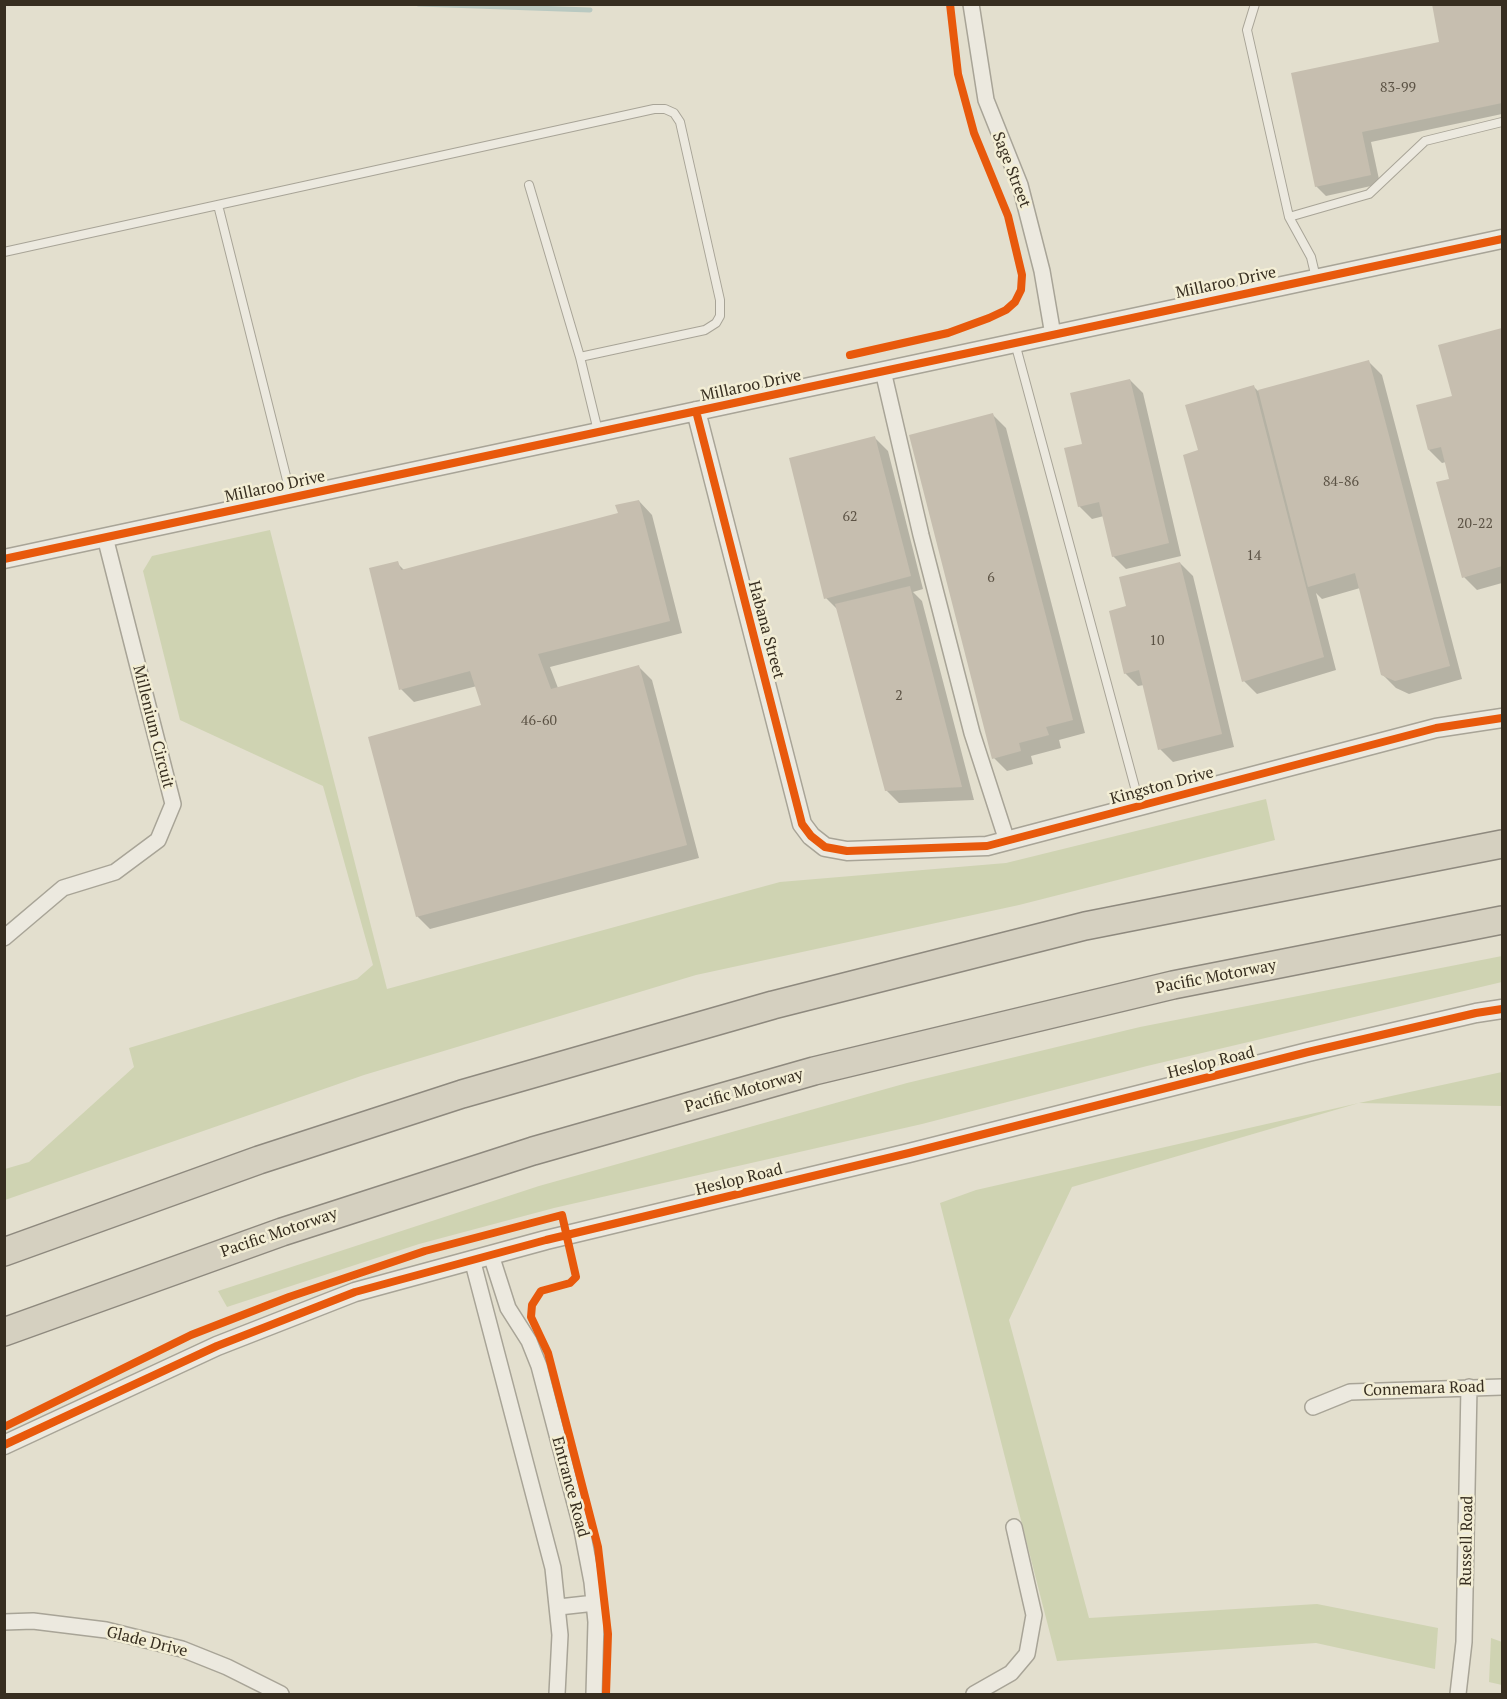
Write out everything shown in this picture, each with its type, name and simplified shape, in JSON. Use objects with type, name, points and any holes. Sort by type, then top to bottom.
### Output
[{"type":"highway","points":[[4,1252],[259,1160],[451,1097],[773,1005],[1085,926],[1503,844]]},
{"type":"highway","name":"Pacific Motorway","points":[[4,1332],[282,1232],[533,1151],[814,1071],[950,1036],[1173,985],[1503,920]]},
{"type":"street","name":"Sage Street","points":[[971,4],[986,100],[1020,185],[1042,272],[1053,335]]},
{"type":"street","name":"Millaroo Drive","points":[[4,559],[1503,239]]},
{"type":"street","points":[[883,371],[921,535],[972,733],[1007,840]]},
{"type":"street","name":"Habana Street","points":[[696,411],[802,824],[811,836],[825,847]]},
{"type":"street","name":"Millenium Circuit","points":[[4,938],[63,888],[115,872],[158,840],[173,804],[105,537]]},
{"type":"street","name":"Kingston Drive","points":[[825,847],[859,850],[987,846],[1436,728],[1503,718]]},
{"type":"street","name":"Heslop Road","points":[[4,1445],[217,1346],[355,1292],[472,1259],[1308,1052],[1476,1012],[1503,1009]]},
{"type":"street","name":"Entrance Road","points":[[491,1255],[504,1299],[529,1341],[539,1366],[582,1530],[595,1603],[597,1645],[594,1695]]},
{"type":"street","points":[[472,1259],[545,1535],[559,1607],[557,1695]]},
{"type":"street","name":"Russell Road","points":[[1458,1695],[1464,1642],[1469,1387]]},
{"type":"street","name":"Connemara Road","points":[[1313,1407],[1350,1392],[1503,1387]]},
{"type":"street","points":[[974,1695],[1011,1673],[1027,1654],[1034,1615],[1014,1527]]},
{"type":"street","points":[[559,1607],[595,1603]]},
{"type":"street","name":"Glade Drive","points":[[4,1622],[33,1621],[106,1630],[182,1649],[227,1667],[281,1695]]},
{"type":"lane","points":[[1255,4],[1247,30],[1289,217],[1311,257],[1316,278]]},
{"type":"lane","points":[[4,252],[643,111],[665,109],[675,113],[680,122],[720,300],[720,315],[716,323],[705,330],[580,357]]},
{"type":"lane","points":[[1289,217],[1369,194],[1425,141],[1503,122]]},
{"type":"lane","points":[[529,184],[580,357],[598,432]]},
{"type":"lane","points":[[218,205],[292,498]]},
{"type":"lane","points":[[1015,343],[1140,806]]},
{"type":"green space","points":[[270,530],[387,989],[780,882],[1006,863],[1266,799],[1275,840],[1019,905],[696,975],[364,1075],[5,1200],[5,1169],[29,1162],[134,1067],[129,1048],[357,979],[373,965],[323,786],[180,720],[143,571],[152,556]]},
{"type":"green space","points":[[1502,956],[1502,982],[1147,1066],[922,1124],[554,1208],[419,1244],[227,1307],[218,1291],[539,1186],[907,1083],[1140,1027]]},
{"type":"green space","points":[[1502,1072],[1502,1106],[1359,1103]]},
{"type":"green space","points":[[1359,1103],[1072,1187],[1009,1320],[1089,1618],[1317,1604],[1438,1628],[1435,1669],[1316,1643],[1057,1661],[940,1203],[976,1190]]},
{"type":"green space","points":[[1491,1638],[1502,1642],[1502,1685],[1489,1682]]},
{"type":"building","points":[[1432,4],[1502,4],[1502,103],[1362,132],[1371,175],[1315,187],[1291,73],[1439,42]]},
{"type":"building","points":[[1502,328],[1502,566],[1462,578],[1436,482],[1449,479],[1441,447],[1428,450],[1416,405],[1452,396],[1438,345]]},
{"type":"building","points":[[1369,360],[1450,666],[1395,681],[1381,675],[1355,573],[1308,587],[1258,390]]},
{"type":"building","points":[[1130,379],[1169,543],[1112,557],[1099,502],[1078,507],[1064,448],[1082,444],[1070,393]]},
{"type":"building","points":[[1254,385],[1324,657],[1242,682],[1183,455],[1198,450],[1185,405]]},
{"type":"building","points":[[993,413],[1073,720],[1046,727],[1049,735],[1019,743],[1021,751],[992,759],[909,435]]},
{"type":"building","points":[[875,436],[911,576],[824,599],[789,458]]},
{"type":"building","points":[[639,500],[670,621],[538,654],[551,689],[639,665],[687,845],[416,917],[368,737],[481,705],[470,671],[399,690],[369,568],[398,561],[401,570],[618,513],[615,505]]},
{"type":"building","points":[[1180,562],[1222,734],[1158,750],[1139,670],[1124,674],[1109,611],[1126,606],[1119,577]]},
{"type":"building","points":[[910,586],[962,787],[885,791],[835,604]]},
{"type":"waterway","points":[[419,4],[590,10]]},
{"type":"cycle path","points":[[850,355],[948,333],[989,318],[1006,310],[1015,302],[1021,290],[1022,275],[1008,216],[974,133],[958,74],[950,4]]},
{"type":"cycle path","points":[[4,559],[1502,239]]},
{"type":"cycle path","points":[[696,411],[802,824],[811,836],[825,847],[847,851],[987,846],[1436,728],[1502,718]]},
{"type":"cycle path","points":[[4,1445],[217,1346],[355,1292],[546,1240],[909,1153],[1308,1052],[1502,1009]]},
{"type":"cycle path","points":[[4,1427],[191,1335],[289,1297],[425,1251],[562,1215],[576,1277],[570,1283],[541,1291],[532,1305],[531,1317],[548,1353],[598,1547],[608,1634],[606,1694]]}]
